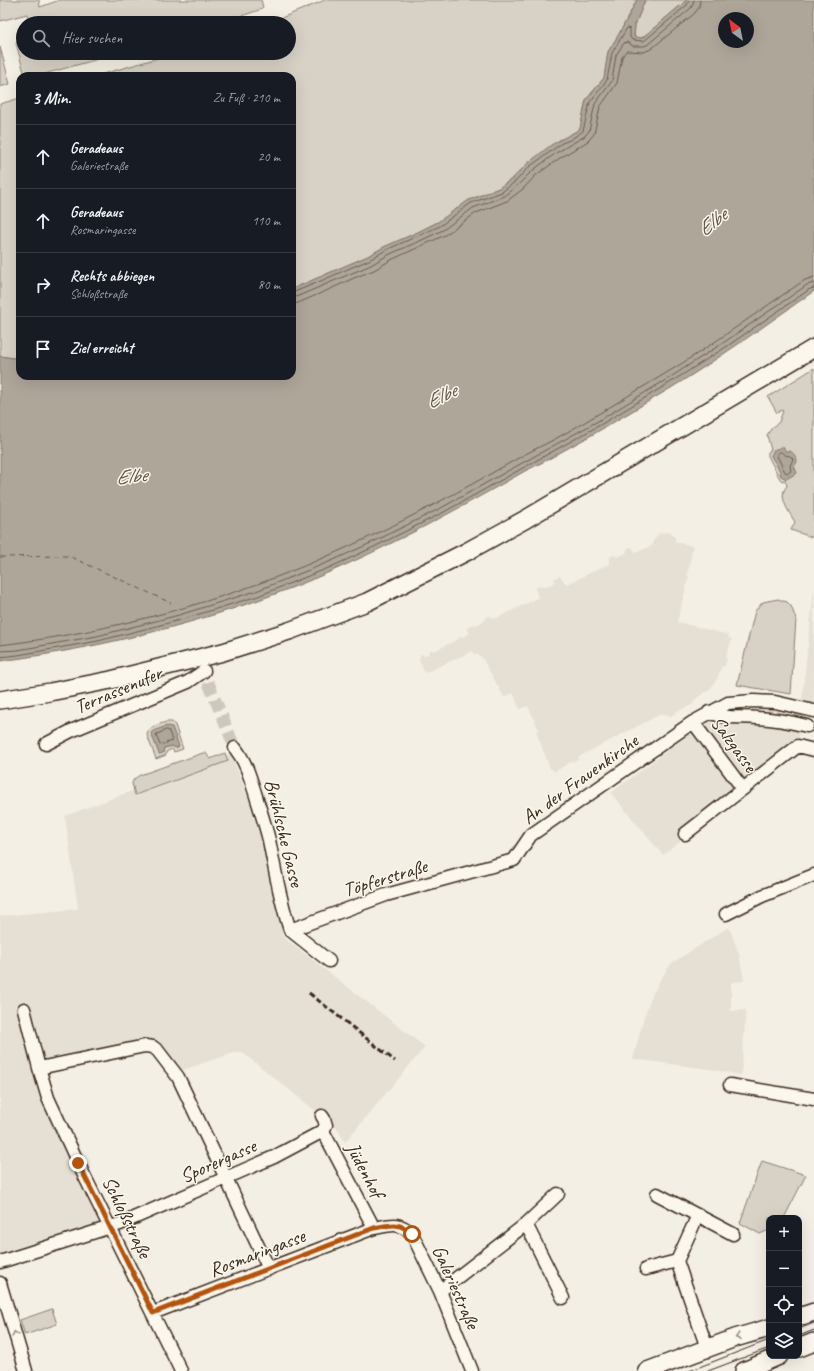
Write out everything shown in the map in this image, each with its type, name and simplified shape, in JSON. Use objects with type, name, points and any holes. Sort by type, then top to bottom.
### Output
[{"type":"main road","points":[[0,700],[111,680],[203,671],[274,636],[342,612],[396,589],[526,519],[814,348]]},
{"type":"main road","points":[[802,1316],[814,1312]]},
{"type":"main road","points":[[647,1371],[735,1338],[766,1329]]},
{"type":"main road","points":[[802,1347],[814,1342]]},
{"type":"main road","points":[[744,1371],[772,1359]]},
{"type":"street","name":"Terrassenufer","points":[[46,744],[71,731],[188,682],[203,671]]},
{"type":"street","name":"An der Frauenkirche","points":[[492,866],[514,860],[532,835],[709,712],[728,703],[753,701],[775,702],[812,711]]},
{"type":"street","name":"Salzgasse","points":[[685,834],[798,746],[808,749],[807,726],[812,711]]},
{"type":"street","points":[[709,712],[732,718],[767,718],[807,726]]},
{"type":"street","name":"Salzgasse","points":[[694,722],[743,789]]},
{"type":"street","name":"Brühlsche Gasse","points":[[235,748],[246,766],[258,802],[268,839],[284,913],[290,930]]},
{"type":"street","name":"Töpferstraße","points":[[290,930],[386,895],[492,866]]},
{"type":"street","points":[[726,914],[762,896],[814,875]]},
{"type":"street","points":[[290,930],[329,961]]},
{"type":"street","name":"Schloßstraße","points":[[24,1009],[48,1098],[181,1371]]},
{"type":"street","points":[[39,1068],[145,1046],[153,1047],[158,1051],[178,1077],[269,1269]]},
{"type":"street","points":[[730,1085],[814,1099]]},
{"type":"street","points":[[322,1116],[326,1125],[323,1131]]},
{"type":"street","name":"Sporergasse","points":[[0,1262],[120,1224],[274,1157],[323,1131]]},
{"type":"street","name":"Jüdenhof","points":[[323,1131],[374,1228]]},
{"type":"street","points":[[440,1290],[526,1224],[558,1194]]},
{"type":"street","points":[[657,1194],[733,1234]]},
{"type":"street","points":[[698,1215],[677,1261],[707,1348]]},
{"type":"street","name":"Galeriestraße","points":[[374,1228],[394,1224],[406,1227],[412,1234],[440,1290],[472,1371]]},
{"type":"street","points":[[526,1224],[563,1298]]},
{"type":"street","name":"Rosmaringasse","points":[[153,1313],[374,1228]]},
{"type":"street","points":[[646,1269],[677,1261]]},
{"type":"street","points":[[0,1283],[26,1371]]},
{"type":"shaded area","points":[[0,0],[39,0],[40,7],[60,0],[261,0],[263,7],[259,10],[241,16],[27,16],[27,14],[0,21]]},
{"type":"shaded area","points":[[325,0],[637,0],[608,52],[604,78],[586,100],[580,129],[568,137],[561,139],[527,164],[513,178],[499,188],[469,200],[438,222],[368,256],[296,287],[296,72],[110,72],[151,60],[296,60],[296,16],[286,16]]},
{"type":"shaded area","points":[[645,0],[687,0],[642,38],[634,37],[635,25]]},
{"type":"shaded area","points":[[0,47],[10,84],[0,87]]},
{"type":"shaded area","points":[[21,60],[95,60],[51,72],[24,72]]},
{"type":"shaded area","points":[[16,99],[16,358],[0,356],[0,104]]},
{"type":"shaded area","points":[[814,368],[814,538],[791,530],[795,522],[787,509],[783,494],[787,486],[785,480],[782,481],[780,479],[768,456],[768,452],[771,450],[767,435],[779,422],[783,411],[782,410],[777,413],[768,397]]},
{"type":"shaded area","points":[[670,532],[675,538],[675,542],[693,546],[687,575],[689,576],[677,622],[729,635],[728,638],[732,639],[725,659],[727,659],[725,666],[722,666],[717,679],[710,689],[693,701],[694,704],[675,712],[676,713],[669,717],[668,714],[665,715],[663,713],[578,757],[579,760],[571,762],[554,772],[549,766],[536,731],[539,730],[528,706],[520,709],[513,693],[504,697],[481,656],[474,654],[472,651],[425,673],[418,659],[420,658],[420,655],[421,654],[424,656],[430,653],[430,650],[434,651],[459,639],[461,636],[463,637],[469,634],[470,633],[467,629],[472,624],[476,625],[484,621],[486,617],[489,616],[495,619],[538,598],[535,588],[542,585],[543,588],[546,585],[547,586],[554,583],[554,579],[560,576],[566,584],[568,584],[610,564],[610,557],[614,555],[617,557],[626,553],[627,549],[630,547],[633,548],[636,553],[653,545],[653,541],[658,535],[657,534]]},
{"type":"shaded area","points":[[814,588],[814,703],[802,700]]},
{"type":"shaded area","points":[[778,599],[787,602],[791,606],[796,619],[791,694],[737,685],[755,611],[763,602]]},
{"type":"shaded area","points":[[764,704],[804,712],[796,751],[663,855],[611,793],[704,723],[732,708]]},
{"type":"shaded area","points":[[166,722],[172,722],[175,725],[183,749],[174,752],[172,749],[166,752],[166,755],[156,759],[147,735],[151,728]],"holes":[[[152,732],[179,746],[176,748],[172,746],[164,748],[162,753]]]},
{"type":"shaded area","points":[[206,753],[210,759],[225,753],[228,761],[135,795],[132,783],[134,779],[140,775]]},
{"type":"shaded area","points":[[231,754],[249,800],[267,857],[283,937],[425,1047],[345,1142],[337,1128],[242,1052],[233,1053],[180,1071],[153,1050],[48,1068],[52,1089],[93,1176],[116,1230],[0,1265],[0,916],[78,909],[65,816]]},
{"type":"shaded area","points":[[729,927],[739,954],[744,981],[731,982],[731,1011],[746,1010],[741,1075],[709,1069],[633,1059],[644,1017],[652,996],[660,980],[672,963]]},
{"type":"shaded area","points":[[762,1161],[806,1175],[786,1215],[766,1215],[766,1231],[760,1234],[740,1223]]},
{"type":"shaded area","points":[[52,1309],[57,1324],[25,1335],[20,1320]]},
{"type":"water","name":"Elbe","points":[[637,0],[645,0],[635,25],[634,37],[642,38],[687,0],[814,0],[814,291],[743,341],[671,388],[478,498],[430,524],[357,560],[253,602],[169,628],[84,647],[0,661],[0,356],[16,358],[16,380],[296,380],[296,287],[368,256],[418,232],[438,222],[469,200],[499,188],[513,178],[527,164],[551,145],[580,129],[586,100],[604,78],[608,52]]},
{"type":"water","points":[[783,446],[786,452],[790,451],[794,454],[797,460],[794,466],[797,473],[786,479],[781,476],[780,471],[771,456],[773,451]]},
{"type":"water","points":[[167,726],[172,727],[179,746],[176,748],[172,746],[164,748],[163,753],[159,754],[151,733]]},
{"type":"ferry route","points":[[0,557],[69,556],[171,603]]},
{"type":"tunnel","points":[[208,682],[235,748]]},
{"type":"tram line","points":[[802,1328],[814,1323]]},
{"type":"tram line","points":[[802,1335],[814,1330]]},
{"type":"tram line","points":[[689,1371],[766,1341]]},
{"type":"tram line","points":[[708,1371],[766,1349]]},
{"type":"railway","points":[[309,993],[395,1061]]},
{"type":"route","points":[[78,1163],[153,1313],[374,1228],[394,1224],[406,1227],[412,1234]]}]
